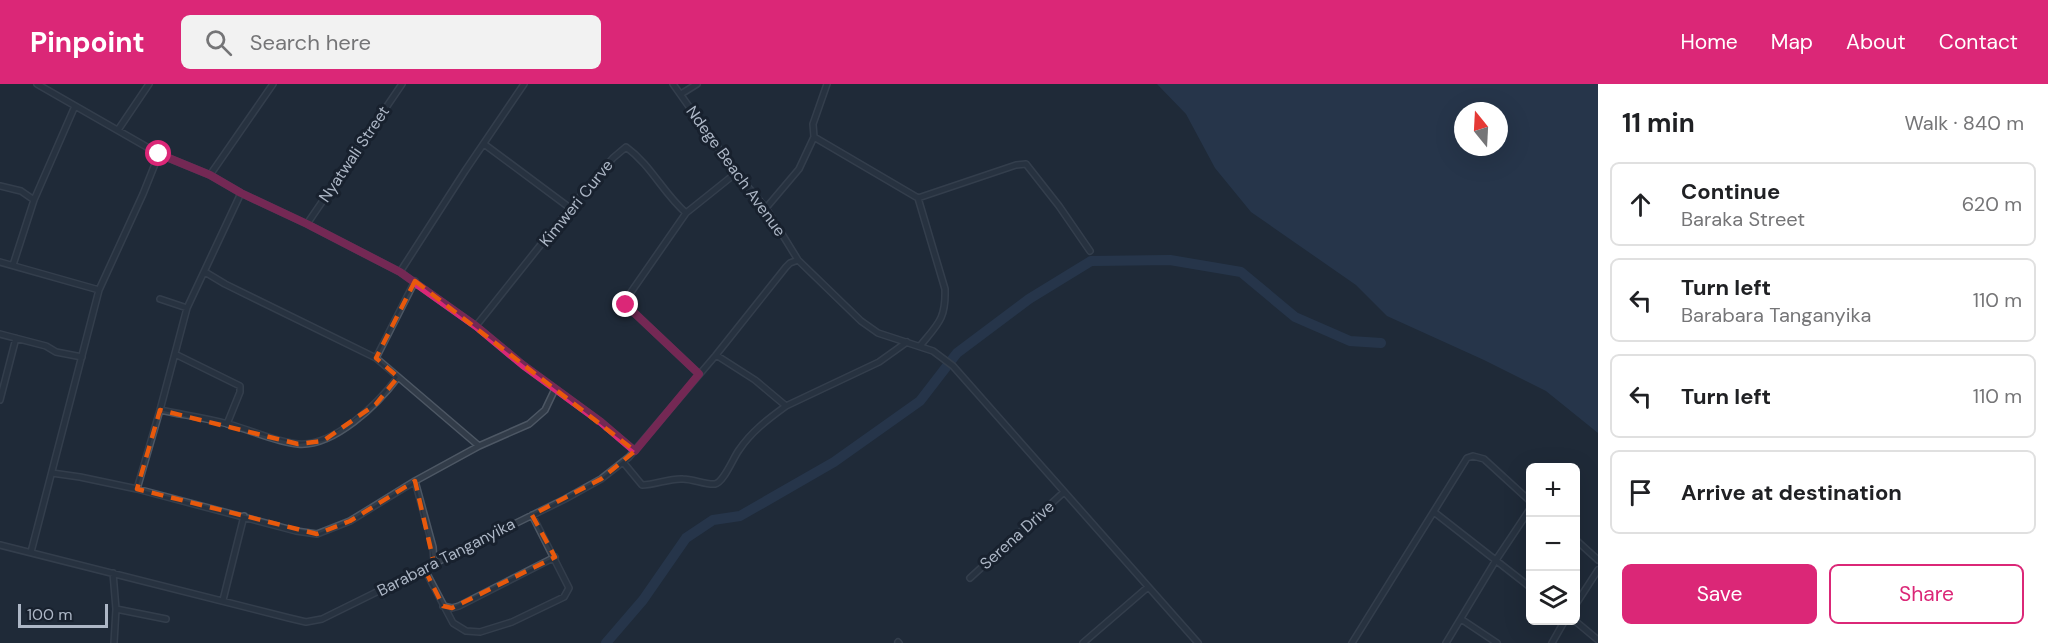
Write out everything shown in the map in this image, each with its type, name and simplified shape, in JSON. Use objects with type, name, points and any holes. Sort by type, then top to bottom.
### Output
[{"type":"street","points":[[36,84],[159,154],[210,175],[241,193],[400,272],[476,326],[635,451]]},
{"type":"street","points":[[118,130],[149,84]]},
{"type":"street","points":[[210,175],[273,84]]},
{"type":"street","name":"Nyatwali Street","points":[[307,224],[402,84]]},
{"type":"street","points":[[400,272],[524,84]]},
{"type":"street","name":"Ndege Beach Avenue","points":[[673,84],[736,173],[766,208],[798,260],[861,321],[884,336],[933,351],[953,366],[1198,643]]},
{"type":"street","points":[[681,94],[697,84]]},
{"type":"street","points":[[766,208],[799,169],[814,136],[813,124],[827,84]]},
{"type":"street","points":[[13,265],[34,200],[75,106]]},
{"type":"street","points":[[814,136],[918,198],[945,289],[945,311],[920,346]]},
{"type":"street","points":[[484,144],[570,208]]},
{"type":"street","name":"Kimweri Curve","points":[[476,326],[570,208],[613,158],[626,147],[639,157],[670,198],[686,213]]},
{"type":"street","points":[[31,552],[99,290],[159,154]]},
{"type":"street","points":[[918,198],[1016,165],[1026,164],[1090,251]]},
{"type":"street","points":[[699,374],[626,305],[629,295],[686,213],[736,173]]},
{"type":"street","points":[[0,186],[21,191],[34,200]]},
{"type":"street","points":[[137,489],[187,308],[241,193]]},
{"type":"street","name":"Barabara Tanganyika","points":[[0,545],[289,618],[315,621],[338,612],[601,479],[635,451],[790,262],[798,260]]},
{"type":"street","points":[[0,262],[99,290]]},
{"type":"street","points":[[205,272],[376,358],[478,446]]},
{"type":"street","points":[[376,358],[414,281]]},
{"type":"street","points":[[160,298],[187,308]]},
{"type":"street","points":[[0,334],[46,346],[56,352],[82,357]]},
{"type":"street","points":[[0,400],[16,338]]},
{"type":"street","points":[[623,462],[642,485],[682,479],[714,484],[721,481],[752,433],[786,406],[879,362],[908,342]]},
{"type":"street","points":[[175,354],[240,386],[240,392],[227,424]]},
{"type":"street","points":[[716,355],[755,380],[786,406]]},
{"type":"street","points":[[160,410],[227,424],[298,444],[323,441],[376,404],[398,377]]},
{"type":"street","points":[[52,473],[137,489],[296,531],[317,534],[350,521],[478,446],[529,424],[544,410],[555,389]]},
{"type":"street","points":[[1362,643],[1354,641],[1467,458],[1473,456],[1484,459],[1526,497]]},
{"type":"street","points":[[415,481],[433,547],[434,562]]},
{"type":"street","name":"Serena Drive","points":[[970,578],[1064,492]]},
{"type":"street","points":[[1434,512],[1526,584]]},
{"type":"street","points":[[424,568],[453,623],[466,631],[480,632],[512,622],[564,597],[568,592],[568,583],[532,515]]},
{"type":"street","points":[[1446,643],[1526,515]]},
{"type":"street","points":[[223,600],[244,516]]},
{"type":"street","points":[[1580,544],[1598,560]]},
{"type":"street","points":[[443,606],[452,608],[459,606],[555,557]]},
{"type":"street","points":[[1580,597],[1598,570]]},
{"type":"street","points":[[113,573],[116,609],[114,643]]},
{"type":"street","points":[[1083,643],[1148,587]]},
{"type":"street","points":[[116,609],[166,619]]},
{"type":"street","points":[[1461,619],[1497,643]]},
{"type":"street","points":[[1552,643],[1563,625]]},
{"type":"street","points":[[1579,625],[1598,640]]},
{"type":"highlighted area","points":[[415,281],[635,451],[601,479],[532,515],[555,557],[452,608],[443,606],[424,568],[434,563],[415,481],[350,521],[317,534],[137,489],[160,410],[298,444],[323,441],[376,404],[398,377],[376,358]]},
{"type":"water","points":[[1157,84],[1598,84],[1598,433],[1546,391],[1387,316],[1356,285],[1251,212],[1215,168],[1186,114]]},
{"type":"waterway","points":[[606,643],[643,600],[686,538],[713,520],[740,516],[834,462],[920,401],[957,353],[1029,299],[1091,261],[1170,260],[1241,272],[1295,317],[1350,341],[1381,343]]},
{"type":"route","points":[[159,154],[210,175],[241,193],[400,272],[476,326],[635,451],[699,374],[626,305]]}]
